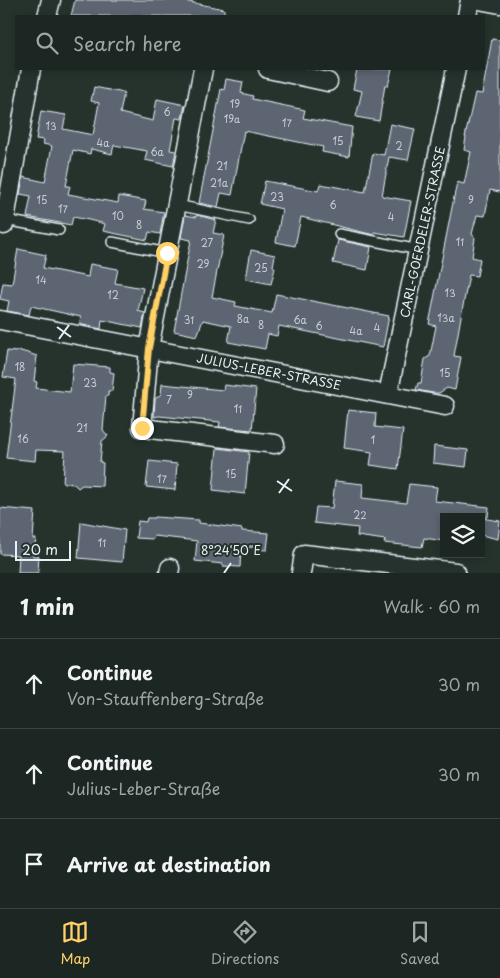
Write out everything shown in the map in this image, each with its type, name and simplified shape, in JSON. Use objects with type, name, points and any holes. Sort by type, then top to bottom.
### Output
[{"type":"street","points":[[48,15],[51,0]]},
{"type":"street","points":[[467,15],[470,0]]},
{"type":"street","points":[[479,0],[500,4]]},
{"type":"street","points":[[5,222],[31,70]]},
{"type":"street","points":[[203,70],[149,348],[142,428],[275,444]]},
{"type":"street","points":[[273,70],[328,82]]},
{"type":"street","name":"CARL-GOERDELER-STRASSE","points":[[388,394],[456,70]]},
{"type":"street","name":"JULIUS-LEBER-STRASSE","points":[[0,320],[445,406]]},
{"type":"street","points":[[301,573],[304,554],[456,572]]},
{"type":"lane","points":[[177,205],[249,220]]},
{"type":"lane","points":[[5,222],[59,230]]},
{"type":"lane","points":[[339,234],[419,250]]},
{"type":"lane","points":[[112,242],[167,253]]},
{"type":"building","points":[[75,0],[179,0],[224,9],[224,15],[71,15]]},
{"type":"building","points":[[492,39],[500,40],[500,192],[490,190],[485,216],[477,215],[472,234],[475,238],[472,257],[480,259],[477,276],[469,275],[462,311],[454,356],[461,357],[455,390],[447,388],[439,393],[433,393],[416,390],[418,383],[421,383],[425,359],[430,356],[436,326],[429,324],[457,182],[464,184],[471,152],[464,150],[465,137],[475,93],[482,94]]},
{"type":"building","points":[[357,70],[392,70],[388,86],[385,85],[379,121],[356,117],[362,91],[353,89]]},
{"type":"building","points":[[226,79],[243,82],[241,93],[253,96],[252,99],[305,110],[303,118],[352,127],[349,157],[322,152],[323,147],[244,131],[232,195],[221,193],[218,207],[199,203],[221,89],[224,90]]},
{"type":"building","points":[[94,87],[124,93],[120,113],[153,121],[157,99],[185,105],[182,119],[176,118],[170,150],[176,151],[173,166],[145,160],[147,151],[114,145],[112,154],[91,149],[90,154],[73,150],[66,186],[70,186],[68,194],[118,203],[119,196],[146,201],[144,209],[164,212],[160,234],[149,232],[147,240],[103,231],[105,224],[89,220],[73,217],[71,225],[27,217],[31,196],[20,194],[23,177],[45,182],[52,146],[43,144],[44,140],[36,139],[41,111],[66,115],[63,129],[93,135],[99,103],[91,101]]},
{"type":"building","points":[[390,124],[415,129],[408,160],[389,157],[382,196],[411,201],[404,237],[374,232],[374,235],[301,217],[295,246],[276,242],[282,209],[260,204],[265,181],[318,191],[320,184],[365,192],[373,153],[384,155]]},
{"type":"building","points":[[185,215],[196,217],[197,215],[216,220],[213,233],[224,235],[212,297],[236,302],[235,306],[272,313],[276,294],[389,316],[383,347],[279,326],[277,336],[268,334],[265,349],[228,342],[231,326],[203,320],[197,336],[174,331],[191,240],[181,238]]},
{"type":"building","points":[[338,240],[371,247],[367,270],[333,263]]},
{"type":"building","points":[[18,249],[46,255],[43,268],[88,277],[90,264],[118,269],[115,283],[143,288],[138,311],[145,313],[142,328],[102,320],[101,329],[79,324],[81,317],[31,306],[29,315],[7,311],[9,301],[0,299],[3,283],[12,284]]},
{"type":"building","points":[[251,250],[275,255],[273,266],[275,268],[271,284],[246,279]]},
{"type":"building","points":[[18,350],[37,356],[34,381],[37,382],[36,388],[70,392],[73,364],[110,367],[110,372],[114,373],[112,391],[108,391],[108,396],[106,396],[103,430],[108,436],[102,441],[100,462],[103,463],[102,486],[82,485],[78,488],[74,484],[63,483],[65,451],[36,450],[35,461],[6,458],[16,379],[3,377],[7,351],[16,352]]},
{"type":"building","points":[[162,384],[223,390],[224,385],[256,389],[252,430],[219,427],[220,422],[154,417],[155,399],[161,394]]},
{"type":"building","points":[[348,410],[376,413],[375,427],[403,430],[398,469],[370,465],[372,452],[344,448]]},
{"type":"building","points":[[434,446],[468,450],[466,467],[433,463]]},
{"type":"building","points":[[217,448],[249,452],[245,494],[213,490]]},
{"type":"building","points":[[149,461],[177,464],[175,490],[146,487]]},
{"type":"building","points":[[335,481],[363,484],[362,498],[406,503],[409,484],[437,487],[435,501],[489,507],[488,517],[485,517],[485,513],[440,513],[440,540],[424,538],[422,547],[384,543],[385,540],[357,536],[358,528],[314,523],[316,507],[332,508]]},
{"type":"building","points":[[0,508],[35,511],[33,539],[36,539],[33,556],[39,556],[38,573],[18,573],[19,555],[0,554]]},
{"type":"building","points":[[147,518],[199,520],[199,523],[242,529],[242,531],[269,533],[267,550],[241,548],[240,567],[195,561],[197,541],[154,536],[153,539],[136,538],[138,521],[146,522]]},
{"type":"building","points":[[485,519],[500,521],[498,539],[485,536]]},
{"type":"building","points":[[81,522],[125,530],[122,562],[78,558]]},
{"type":"route","points":[[142,428],[149,348],[167,253]]}]
